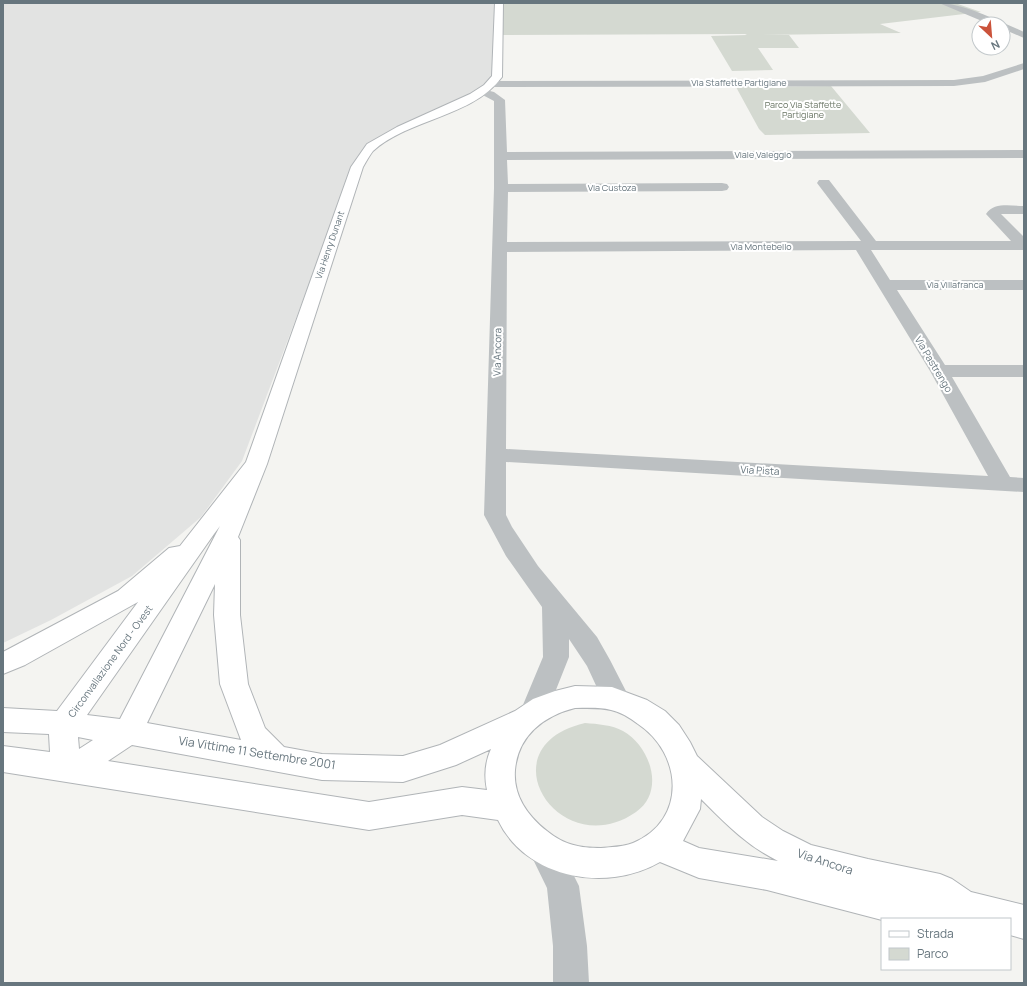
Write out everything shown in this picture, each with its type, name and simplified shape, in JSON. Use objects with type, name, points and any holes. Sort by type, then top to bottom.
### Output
[{"type":"main road","points":[[487,88],[497,77],[499,3]]},
{"type":"main road","name":"Via Henry Dunant","points":[[256,464],[356,167],[370,148],[390,134],[487,88]]},
{"type":"main road","name":"Circonvallazione Nord - Ovest","points":[[217,531],[64,724],[63,742],[68,769],[91,757],[128,732],[217,531],[256,464]]},
{"type":"main road","points":[[3,663],[16,658],[127,598],[217,531]]},
{"type":"main road","name":"Circonvallazione Nord - Ovest","points":[[217,531],[234,684],[253,735],[263,747],[276,758]]},
{"type":"main road","name":"Via Ancora","points":[[575,697],[603,697],[616,700],[641,710],[665,728],[675,742],[686,765],[689,785],[687,801],[671,834],[657,846],[640,857],[616,863],[586,863],[566,859],[544,849],[530,838],[521,830],[506,807],[502,798],[499,773],[504,748],[511,734],[530,715],[554,702],[575,697]]},
{"type":"main road","name":"Via Vittime 11 Settembre 2001","points":[[3,720],[44,720],[128,732],[322,767],[403,769],[446,756],[530,715]]},
{"type":"main road","points":[[3,759],[369,816],[462,802],[506,807]]},
{"type":"main road","name":"Via Ancora","points":[[686,765],[751,827],[772,842],[807,859],[868,876],[940,890],[963,907],[1008,918]]},
{"type":"main road","name":"Via Ancora","points":[[657,846],[699,863],[767,874],[865,900],[937,914],[963,907]]},
{"type":"main road","name":"Via Ancora","points":[[1011,919],[1024,922]]},
{"type":"street","points":[[943,3],[976,16]]},
{"type":"street","points":[[1011,29],[1024,34]]},
{"type":"street","name":"Via Staffette Partigiane","points":[[487,88],[947,83],[985,79],[1024,66]]},
{"type":"street","name":"Via Ancora","points":[[487,88],[499,100],[502,156],[494,496],[495,515],[502,530],[555,605],[583,637],[596,658],[616,700]]},
{"type":"street","name":"Viale Valeggio","points":[[502,156],[1024,154]]},
{"type":"street","name":"Via Pastrengo","points":[[824,183],[867,246],[886,285],[939,371],[1014,485]]},
{"type":"street","name":"Via Custoza","points":[[501,188],[722,188]]},
{"type":"street","points":[[1021,245],[1019,240],[993,214],[996,210],[1024,210]]},
{"type":"street","name":"Via Montebello","points":[[499,247],[1021,245]]},
{"type":"street","name":"Via Villafranca","points":[[886,285],[1024,285]]},
{"type":"street","points":[[939,371],[1024,371]]},
{"type":"street","name":"Via Pista","points":[[496,455],[1014,485]]},
{"type":"street","name":"Via Ancora","points":[[530,715],[556,657],[555,605]]},
{"type":"street","name":"Via Ancora","points":[[544,849],[563,886],[570,946],[571,983]]},
{"type":"shaded area","points":[[3,3],[497,3],[496,74],[484,86],[458,101],[377,138],[357,157],[242,461],[201,517],[132,576],[51,620],[3,643]]},
{"type":"green space","points":[[497,3],[955,3],[981,12],[880,24],[901,33],[757,35],[789,35],[799,48],[758,48],[773,70],[732,71],[711,36],[747,35],[745,34],[497,35]]},
{"type":"green space","name":"Parco Via Staffette Partigiane","points":[[831,86],[870,133],[765,135],[759,129],[736,87]]},
{"type":"green space","points":[[585,723],[610,726],[623,731],[633,738],[641,747],[651,769],[652,781],[650,793],[645,803],[636,812],[608,824],[582,824],[560,813],[544,796],[536,776],[539,754],[555,736]]}]
